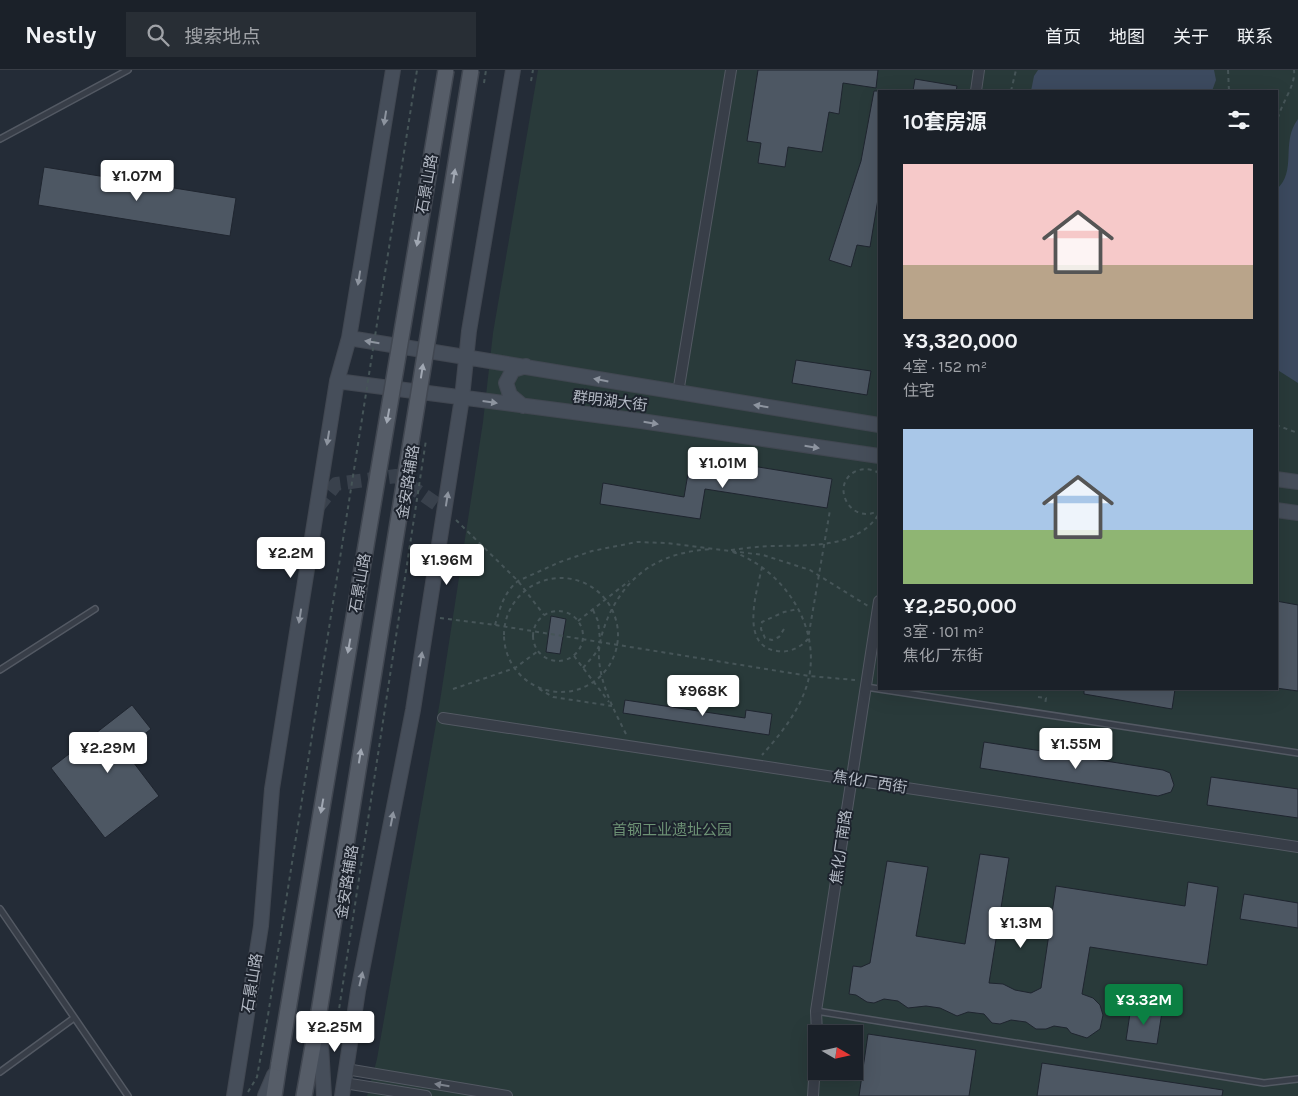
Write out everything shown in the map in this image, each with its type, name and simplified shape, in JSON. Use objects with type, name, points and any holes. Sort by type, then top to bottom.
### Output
[{"type":"main road","name":"石景山路","points":[[274,1096],[446,70]]},
{"type":"main road","name":"石景山路","points":[[304,1096],[471,70]]},
{"type":"street","name":"石景山路","points":[[234,1096],[261,926],[272,789],[337,381],[349,338],[393,70]]},
{"type":"street","points":[[426,1096],[343,1090],[358,991],[413,710],[462,398],[466,357],[513,70]]},
{"type":"street","points":[[678,393],[731,70]]},
{"type":"street","points":[[976,90],[979,70]]},
{"type":"street","name":"群明湖大街","points":[[349,338],[878,425]]},
{"type":"street","points":[[523,406],[510,395],[506,384],[513,370],[527,366]]},
{"type":"street","name":"群明湖大街","points":[[337,381],[878,456]]},
{"type":"street","points":[[1278,479],[1298,482]]},
{"type":"street","points":[[1278,510],[1298,513]]},
{"type":"street","name":"焦化厂南路","points":[[817,1025],[816,1011],[878,608]]},
{"type":"street","name":"焦化厂西街","points":[[442,718],[632,745],[1298,847]]},
{"type":"street","points":[[319,1012],[324,1096]]},
{"type":"street","points":[[265,1096],[279,1063]]},
{"type":"street","points":[[346,1069],[507,1096]]},
{"type":"street","points":[[813,1096],[814,1080]]},
{"type":"lane","points":[[0,139],[128,70]]},
{"type":"lane","points":[[0,670],[95,609]]},
{"type":"lane","points":[[866,684],[878,686]]},
{"type":"lane","points":[[904,690],[1298,752]]},
{"type":"lane","points":[[0,909],[128,1096]]},
{"type":"lane","points":[[816,1011],[1264,1083],[1298,1079]]},
{"type":"lane","points":[[0,1072],[74,1018]]},
{"type":"path","points":[[246,1096],[256,1077],[268,1015],[418,70]]},
{"type":"path","points":[[483,90],[486,70]]},
{"type":"path","points":[[531,81],[532,70]]},
{"type":"path","points":[[1011,90],[1016,70]]},
{"type":"path","points":[[1228,70],[1229,90]]},
{"type":"path","points":[[1278,111],[1295,80],[1294,70]]},
{"type":"path","points":[[1278,426],[1298,433]]},
{"type":"path","name":"金安路辅路","points":[[338,1016],[427,431]]},
{"type":"path","points":[[878,473],[866,469],[852,474],[844,486],[843,494],[845,501],[855,512],[869,514],[878,510]]},
{"type":"path","points":[[445,510],[518,581],[544,615]]},
{"type":"path","points":[[762,567],[752,621],[758,640],[773,651],[783,652],[801,646],[808,639],[830,510]]},
{"type":"path","points":[[728,551],[756,547],[824,544],[857,535],[873,523],[878,516]]},
{"type":"path","points":[[495,625],[501,603],[512,586],[518,581],[560,562],[592,551],[637,542],[667,543],[762,555],[819,574],[862,600],[877,614]]},
{"type":"path","points":[[578,621],[651,565],[681,554],[716,549]]},
{"type":"path","points":[[728,551],[743,556],[762,567],[779,581],[798,609],[810,650],[809,676],[800,704],[755,764]]},
{"type":"path","points":[[536,687],[554,692],[572,692],[594,681],[613,659],[618,645],[617,623],[612,609],[597,590],[580,581],[560,578],[541,581],[525,590],[511,607],[505,626],[505,645],[515,668],[522,677],[536,687],[552,697],[612,706]]},
{"type":"path","points":[[583,668],[596,654],[612,609],[622,591],[633,578]]},
{"type":"path","points":[[784,629],[779,637],[772,640],[764,638],[761,629],[762,622],[784,612],[798,609]]},
{"type":"path","points":[[593,610],[600,631],[601,675],[612,706],[632,745]]},
{"type":"path","points":[[555,611],[563,611],[578,621],[583,633],[583,639],[579,649],[573,656],[557,661],[549,659],[538,650],[533,631],[544,615],[555,611]]},
{"type":"path","points":[[427,617],[505,626],[866,684]]},
{"type":"path","points":[[454,689],[515,668],[538,650]]},
{"type":"path","points":[[573,656],[612,706]]},
{"type":"path","points":[[1036,704],[1046,705],[1046,698],[1038,697]]},
{"type":"green space","name":"首钢工业遗址公园","points":[[538,70],[1298,70],[1298,1096],[367,1096],[377,1059],[440,701],[483,422],[493,333]]},
{"type":"water","points":[[1038,70],[1214,70],[1216,80],[1212,90],[1031,90],[1034,76]]},
{"type":"water","points":[[1298,119],[1298,383],[1278,370],[1278,188],[1286,174],[1293,128]]},
{"type":"building","points":[[758,70],[878,70],[876,88],[843,83],[839,114],[829,112],[822,152],[788,147],[785,167],[758,163],[761,143],[747,141]]},
{"type":"building","points":[[915,79],[957,86],[956,90],[913,90]]},
{"type":"building","points":[[874,91],[878,91],[878,199],[870,247],[857,245],[851,267],[829,260],[861,161]]},
{"type":"building","points":[[44,167],[236,198],[230,236],[38,205]]},
{"type":"building","points":[[796,360],[871,371],[867,395],[792,383]]},
{"type":"building","points":[[691,456],[832,479],[827,508],[705,489],[700,519],[600,504],[603,483],[684,497]]},
{"type":"building","points":[[1278,601],[1298,605],[1298,691],[1278,688]]},
{"type":"building","points":[[551,616],[566,619],[560,654],[546,652]]},
{"type":"building","points":[[1084,690],[1175,690],[1172,709],[1084,694]]},
{"type":"building","points":[[625,700],[745,718],[746,710],[772,714],[769,735],[623,713]]},
{"type":"building","points":[[132,705],[151,729],[124,750],[159,796],[105,838],[51,768]]},
{"type":"building","points":[[984,742],[1163,770],[1170,773],[1174,785],[1171,792],[1158,796],[980,768]]},
{"type":"building","points":[[1211,777],[1298,789],[1298,818],[1207,805]]},
{"type":"building","points":[[980,854],[1009,858],[989,983],[1003,984],[1015,990],[1031,993],[1041,988],[1056,886],[1185,906],[1188,882],[1218,887],[1207,965],[1090,947],[1082,994],[1093,998],[1100,1005],[1103,1015],[1100,1029],[1087,1038],[1071,1033],[1067,1028],[1054,1026],[1046,1029],[1036,1029],[1026,1022],[1011,1020],[1000,1024],[992,1023],[984,1014],[968,1012],[957,1016],[940,1008],[926,1006],[908,1008],[898,1001],[884,999],[874,1003],[867,1002],[856,995],[849,994],[853,966],[861,967],[870,963],[887,861],[928,867],[916,936],[965,944]]},
{"type":"building","points":[[1244,894],[1298,903],[1298,928],[1240,919]]},
{"type":"building","points":[[1131,1007],[1162,1012],[1157,1044],[1126,1040]]},
{"type":"building","points":[[868,1034],[976,1050],[969,1096],[859,1096],[861,1080],[863,1080]]},
{"type":"building","points":[[1042,1063],[1223,1090],[1222,1096],[1037,1096]]},
{"type":"tunnel","points":[[317,508],[336,484],[396,476],[445,510]]}]
